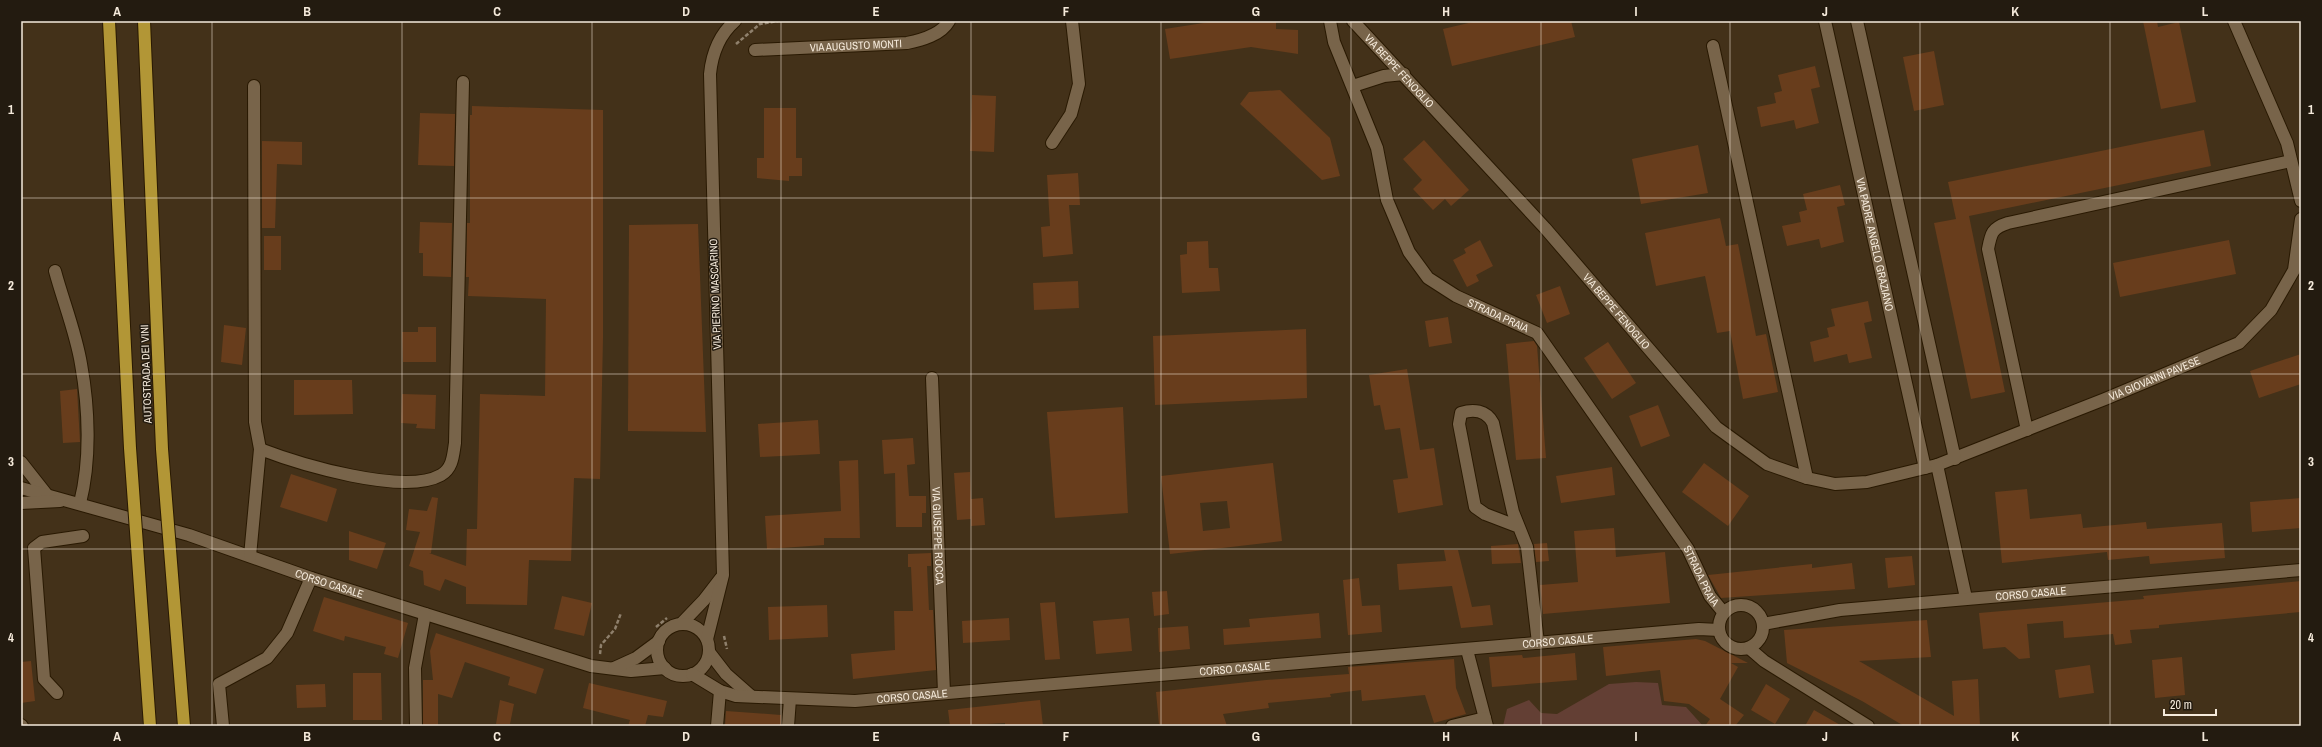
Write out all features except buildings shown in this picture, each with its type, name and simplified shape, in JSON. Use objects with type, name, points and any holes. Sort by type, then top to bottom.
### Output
[{"type":"highway","name":"AUTOSTRADA DEI VINI","points":[[109,21],[130,448],[150,726]]},
{"type":"highway","name":"AUTOSTRADA DEI VINI","points":[[144,21],[162,449],[184,726]]},
{"type":"street","name":"VIA PIERINO MASCARINO","points":[[707,639],[723,575],[710,74],[712,56],[717,45],[735,21]]},
{"type":"street","name":"VIA AUGUSTO MONTI","points":[[755,50],[907,43],[926,39],[946,27],[949,21]]},
{"type":"street","points":[[1052,142],[1071,114],[1079,84],[1072,21]]},
{"type":"street","name":"STRADA PRAIA","points":[[1330,21],[1334,42],[1377,148],[1387,200],[1409,252],[1428,278],[1456,296],[1537,333],[1688,549],[1710,596],[1724,613]]},
{"type":"street","name":"VIA BEPPE FENOGLIO","points":[[1353,21],[1404,74],[1545,228],[1716,427],[1766,464],[1807,478],[1835,484],[1867,482],[1937,465]]},
{"type":"street","name":"VIA PADRE ANGELO GRAZIANO","points":[[1825,21],[1924,468]]},
{"type":"street","points":[[1857,21],[1955,459]]},
{"type":"street","points":[[2234,21],[2287,143],[2301,201]]},
{"type":"street","points":[[1713,46],[1807,478]]},
{"type":"street","points":[[1353,86],[1384,76],[1404,74]]},
{"type":"street","points":[[260,449],[293,461],[353,476],[401,481],[426,480],[442,474],[452,464],[455,443],[463,82]]},
{"type":"street","points":[[250,556],[260,449],[255,422],[254,86]]},
{"type":"street","points":[[2028,430],[1988,249],[1990,236],[1996,227],[2291,161]]},
{"type":"street","name":"VIA GIOVANNI PAVESE","points":[[1937,465],[2028,430],[2239,343],[2271,310],[2294,270],[2301,220]]},
{"type":"street","points":[[55,271],[81,364],[88,441],[85,483],[80,503]]},
{"type":"street","name":"VIA GIUSEPPE ROCCA","points":[[932,378],[944,693]]},
{"type":"street","points":[[1519,527],[1481,512],[1474,507],[1459,424],[1460,413],[1475,410],[1489,416],[1503,462],[1513,512],[1519,527],[1527,547],[1538,643]]},
{"type":"street","points":[[21,462],[47,495]]},
{"type":"street","points":[[1937,465],[1966,598]]},
{"type":"street","name":"CORSO CASALE","points":[[21,488],[62,500],[80,503],[189,535],[311,578],[591,666],[631,670],[665,668]]},
{"type":"street","points":[[21,503],[50,503],[62,500]]},
{"type":"street","points":[[57,693],[44,680],[34,548],[42,542],[83,536]]},
{"type":"street","name":"CORSO CASALE","points":[[1763,624],[1840,610],[2301,570]]},
{"type":"street","points":[[677,620],[696,628],[707,639],[709,652],[704,666],[692,674],[677,675],[665,668],[658,656],[659,641],[677,620],[704,600],[723,575]]},
{"type":"street","points":[[223,726],[220,684],[267,658],[287,633],[311,578]]},
{"type":"street","points":[[1734,606],[1749,606],[1756,611],[1763,624],[1760,638],[1749,648],[1736,649],[1729,646],[1721,637],[1719,630],[1719,622],[1724,613],[1734,606]]},
{"type":"street","points":[[416,726],[414,668],[425,614]]},
{"type":"street","name":"CORSO CASALE","points":[[692,674],[720,690],[736,696],[855,701],[1468,650],[1699,629],[1719,630]]},
{"type":"street","name":"CORSO CASALE","points":[[613,668],[636,658],[659,641]]},
{"type":"street","points":[[1749,648],[1764,661],[1868,726]]},
{"type":"street","points":[[1452,726],[1486,722],[1468,650]]},
{"type":"street","points":[[709,652],[726,674],[751,696]]},
{"type":"street","points":[[717,726],[720,690]]},
{"type":"street","points":[[788,726],[790,699]]},
{"type":"path","points":[[600,650],[601,645],[615,629],[621,613]]},
{"type":"path","points":[[654,629],[662,621],[677,620]]},
{"type":"path","points":[[595,653],[606,655]]},
{"type":"shaded area","points":[[1636,682],[1658,683],[1662,705],[1686,707],[1703,726],[1503,726],[1507,709],[1529,700],[1541,713],[1557,714],[1609,684]]}]
